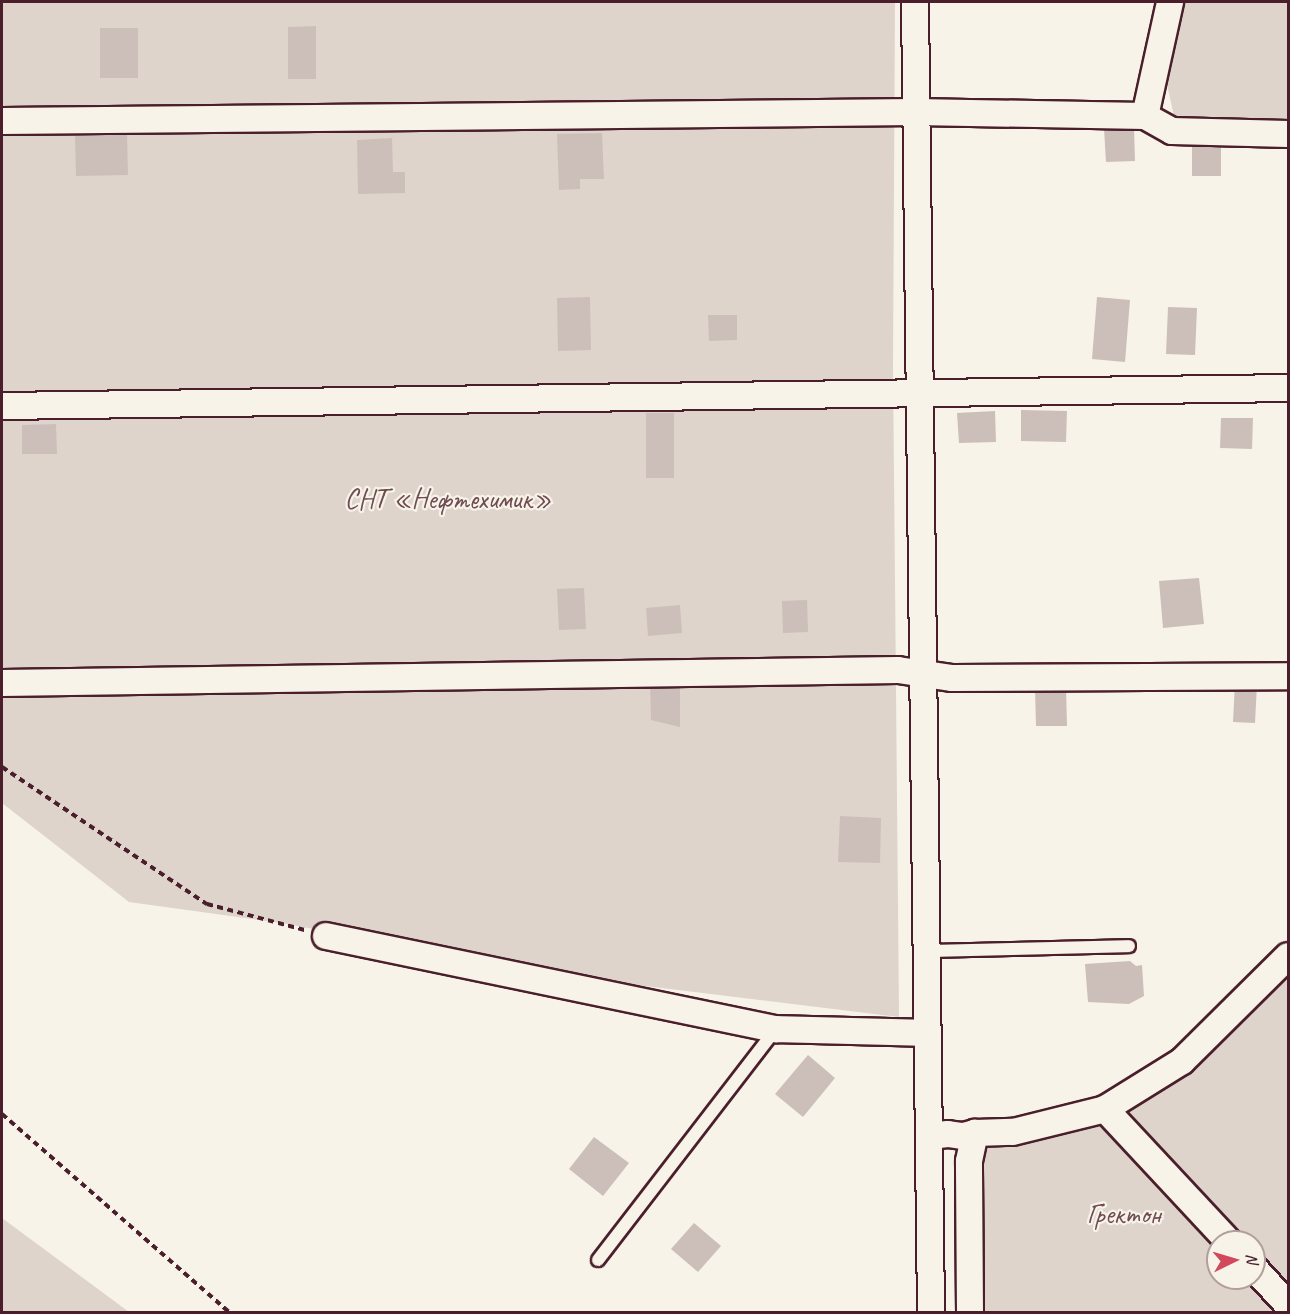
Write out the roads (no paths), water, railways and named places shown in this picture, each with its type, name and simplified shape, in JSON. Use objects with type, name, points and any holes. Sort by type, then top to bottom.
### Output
[{"type":"street","points":[[915,2],[931,1312]]},
{"type":"street","points":[[1145,116],[1170,2]]},
{"type":"street","points":[[2,121],[916,112],[1145,116],[1172,131],[1288,135]]},
{"type":"street","points":[[2,406],[1288,388]]},
{"type":"street","points":[[2,683],[897,670],[952,678],[1288,676]]},
{"type":"street","points":[[326,936],[776,1029],[927,1033]]},
{"type":"street","points":[[929,1136],[948,1134],[963,1136],[975,1132],[1013,1132],[1105,1109],[1182,1061],[1288,956]]},
{"type":"street","points":[[1105,1109],[1218,1230]]},
{"type":"street","points":[[970,1312],[969,1161],[975,1132]]},
{"type":"street","points":[[1266,1281],[1288,1305]]},
{"type":"lane","points":[[926,951],[1129,946]]},
{"type":"lane","points":[[598,1260],[776,1029]]},
{"type":"park label","name":"СНТ «Нефтехимик»","points":[[448,499]]},
{"type":"park label","name":"Гректон","points":[[1124,1214]]}]
